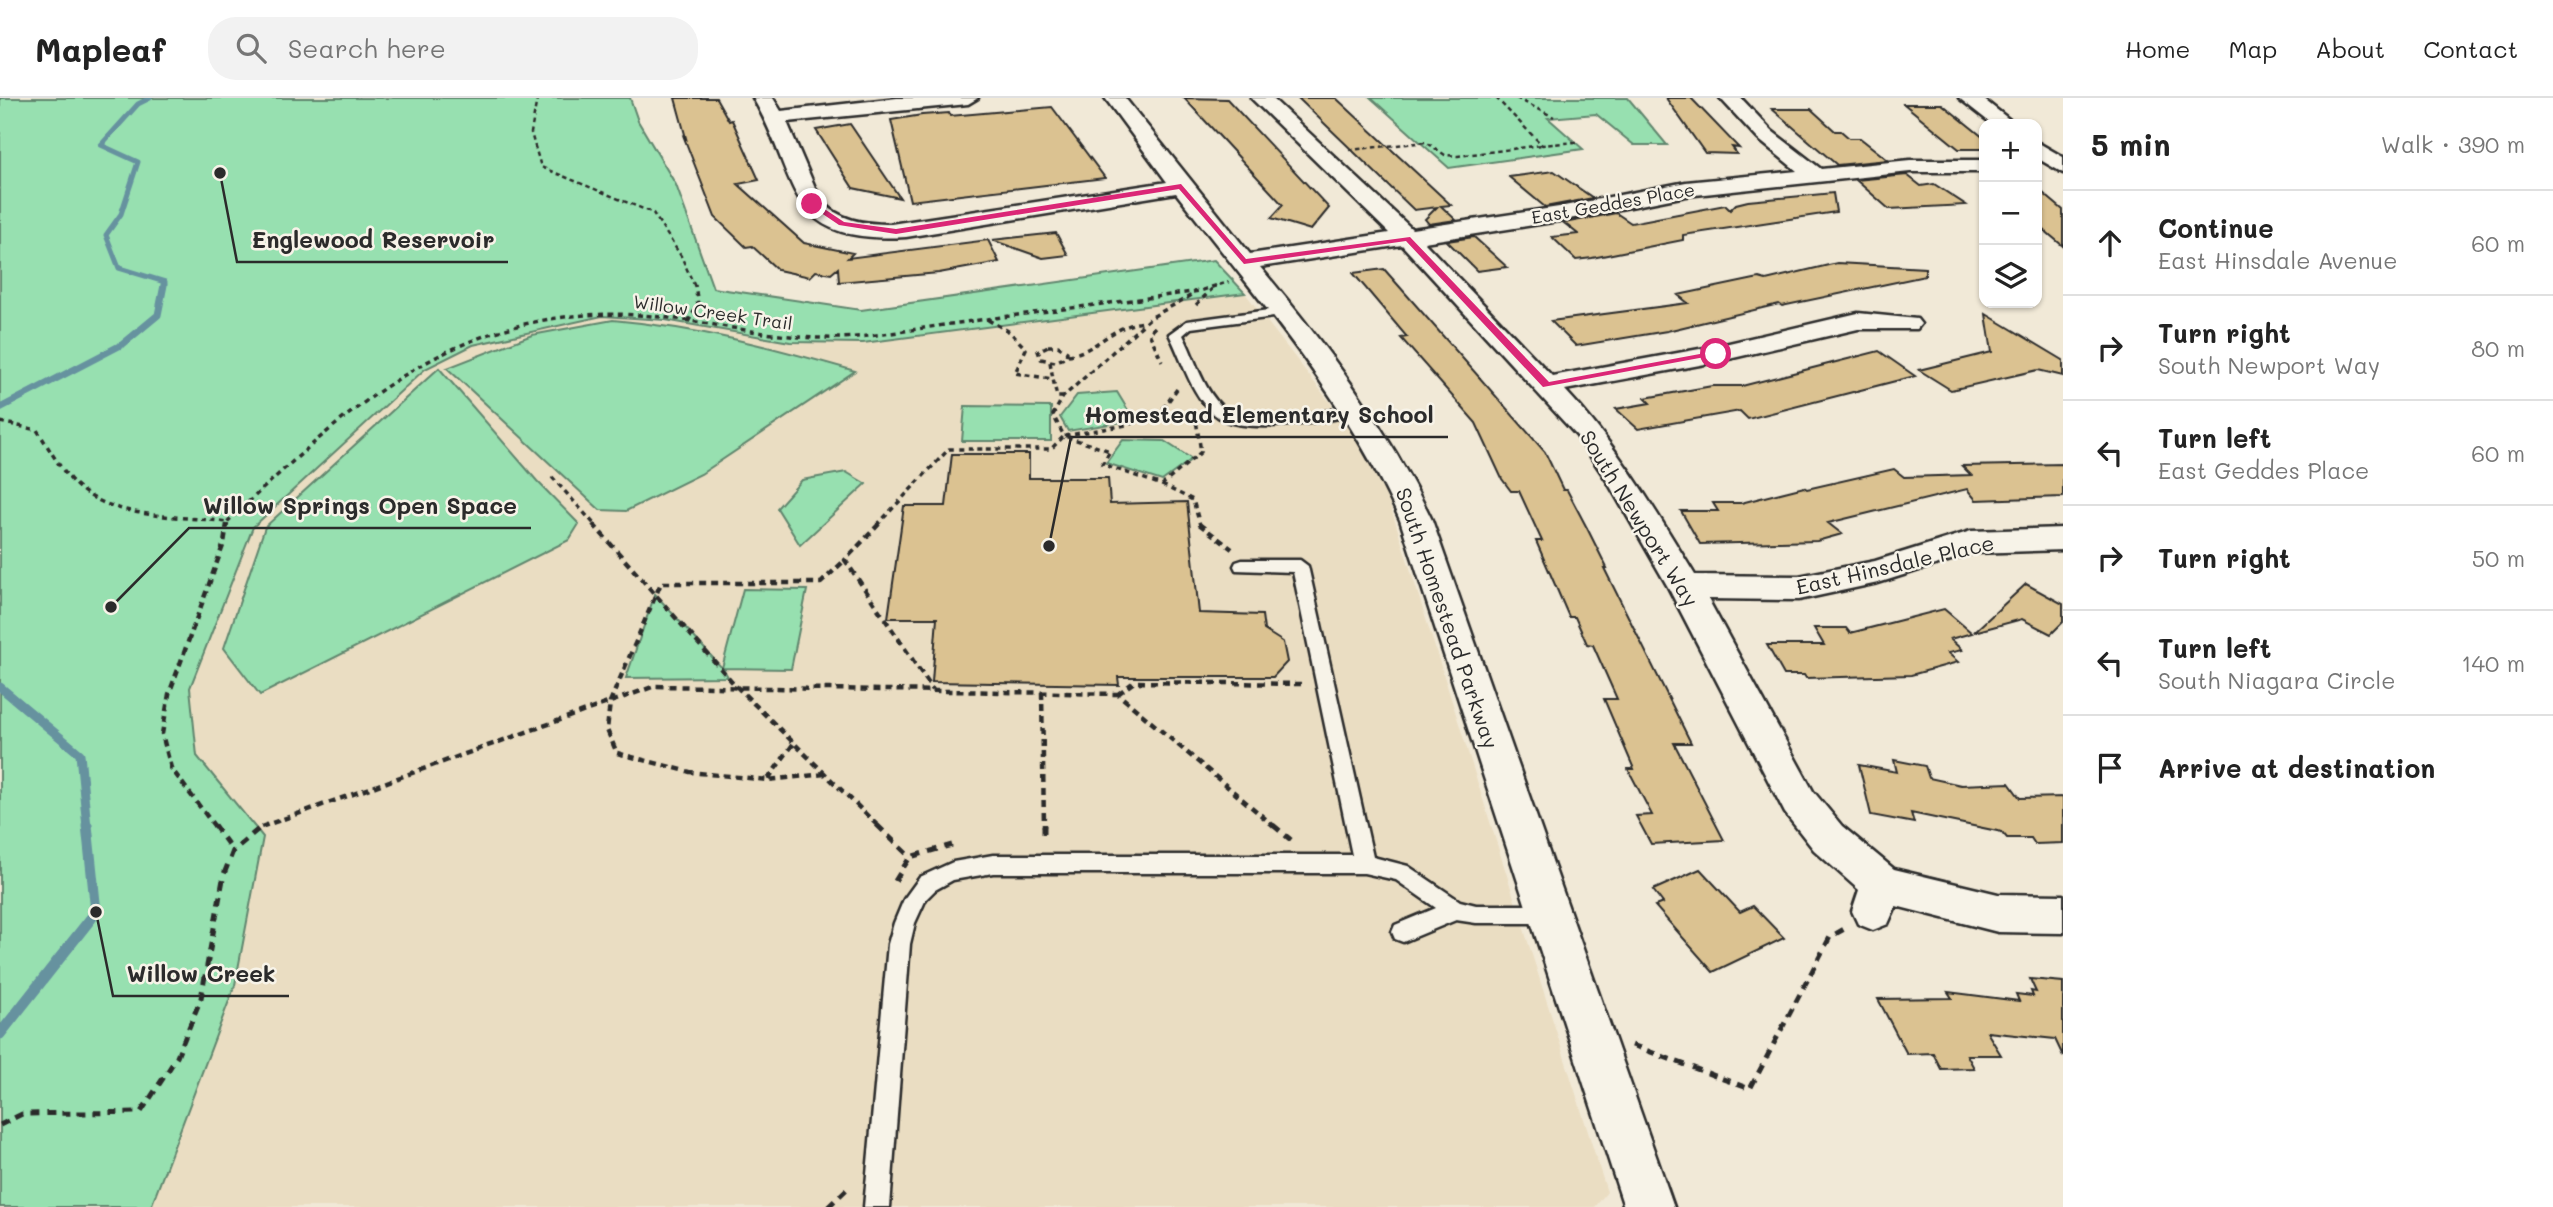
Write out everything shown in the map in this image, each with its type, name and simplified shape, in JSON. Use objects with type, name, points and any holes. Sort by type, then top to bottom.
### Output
[{"type":"street","points":[[763,98],[775,118],[812,204],[842,223],[860,229],[881,232],[919,229],[1181,186]]},
{"type":"street","points":[[775,118],[968,98]]},
{"type":"street","name":"South Homestead Parkway","points":[[1115,98],[1181,186],[1284,312],[1384,452],[1416,520],[1649,1207]]},
{"type":"street","name":"South Newport Way","points":[[1261,98],[1408,238],[1587,430],[1621,479],[1685,587],[1799,802],[1878,897],[1998,913],[2063,914]]},
{"type":"street","points":[[1730,98],[1765,135],[1816,176]]},
{"type":"street","points":[[1969,98],[1998,119]]},
{"type":"street","points":[[2042,152],[2062,166]]},
{"type":"street","points":[[2042,165],[2062,166]]},
{"type":"street","name":"East Geddes Place","points":[[1250,268],[1686,189],[1910,166],[1979,166]]},
{"type":"street","points":[[1547,385],[1716,354],[1858,321],[1908,324]]},
{"type":"street","name":"East Hinsdale Place","points":[[1685,587],[1799,588],[1878,572],[1971,542],[2063,539]]},
{"type":"lane","points":[[1284,312],[1188,325],[1176,334],[1212,402],[1224,415],[1248,422],[1356,410]]},
{"type":"lane","points":[[1242,566],[1300,566],[1364,864]]},
{"type":"lane","points":[[877,1207],[899,944],[906,910],[916,892],[929,882],[965,868],[993,864],[1364,864],[1401,872],[1455,910],[1476,914],[1550,914]]},
{"type":"lane","points":[[1403,932],[1455,910]]},
{"type":"path","points":[[537,98],[531,114],[529,137],[541,167],[653,213],[663,223],[697,294],[698,304],[688,322]]},
{"type":"path","points":[[1496,98],[1542,145]]},
{"type":"path","points":[[1516,98],[1554,117]]},
{"type":"path","points":[[1317,152],[1426,142],[1445,155],[1458,156],[1576,142]]},
{"type":"path","name":"Willow Creek Trail","points":[[227,523],[372,399],[420,364],[454,346],[578,315],[628,314],[761,334],[841,338],[1200,291],[1250,268]]},
{"type":"path","points":[[1200,291],[1145,323],[1063,397],[1053,415],[1064,436],[1110,451],[1102,464],[1162,485],[1193,500],[1200,527],[1240,555],[1242,566]]},
{"type":"path","points":[[988,320],[1010,332],[1026,349],[1015,373],[1053,379]]},
{"type":"path","points":[[1068,355],[1064,360],[1050,362],[1039,357],[1038,351],[1044,347],[1058,346],[1068,355],[1082,355],[1111,329],[1145,323]]},
{"type":"path","points":[[1050,362],[1057,397],[1063,397]]},
{"type":"path","points":[[825,774],[767,779],[690,772],[617,754],[607,730],[611,702],[661,583],[821,583],[949,449],[1051,449],[1064,436],[1157,416],[1168,407],[1178,388]]},
{"type":"path","points":[[1162,485],[1201,452],[1196,420]]},
{"type":"path","points":[[0,422],[37,430],[79,488],[98,500],[148,513],[227,523],[224,543],[169,694],[162,734],[172,768],[233,851]]},
{"type":"path","points":[[552,477],[736,687],[910,857]]},
{"type":"path","points":[[845,560],[933,690]]},
{"type":"path","points":[[0,1125],[22,1114],[142,1112],[177,1056],[201,998],[225,874],[233,851],[264,824],[655,686],[1118,694],[1134,682],[1325,684]]},
{"type":"path","points":[[1042,692],[1044,840]]},
{"type":"path","points":[[1118,694],[1297,845],[1284,845]]},
{"type":"path","points":[[767,779],[794,743]]},
{"type":"path","points":[[1031,841],[1058,840]]},
{"type":"path","points":[[889,890],[910,857],[942,845],[954,845]]},
{"type":"path","points":[[1627,1043],[1750,1089],[1830,937],[1878,897]]},
{"type":"path","points":[[828,1207],[850,1187],[852,1174]]},
{"type":"shaded area","points":[[1245,293],[1353,432],[1389,502],[1607,1192],[1595,1207],[151,1207],[235,985],[263,837],[197,756],[190,688],[253,527],[425,369],[473,345],[602,316],[863,343]]},
{"type":"green space","points":[[0,98],[630,98],[638,121],[676,185],[713,288],[861,310],[1214,260],[1245,293],[863,343],[790,342],[665,320],[602,316],[473,345],[425,369],[253,527],[190,688],[197,756],[263,837],[235,985],[151,1207],[0,1207]]},
{"type":"green space","points":[[1371,98],[1628,98],[1667,145],[1634,145],[1596,114],[1548,118],[1583,149],[1449,168]]},
{"type":"green space","points":[[613,320],[676,328],[736,340],[855,371],[701,474],[626,511],[600,510],[447,368],[532,335]]},
{"type":"green space","points":[[439,368],[537,481],[579,524],[569,540],[260,695],[224,648],[265,527]]},
{"type":"green space","points":[[1117,392],[1134,420],[1068,431],[1060,417],[1077,395]]},
{"type":"green space","points":[[965,406],[1051,407],[1051,441],[962,441]]},
{"type":"green space","points":[[1123,440],[1164,441],[1192,459],[1162,481],[1106,463]]},
{"type":"green space","points":[[846,472],[866,484],[800,545],[777,508],[802,480]]},
{"type":"green space","points":[[743,589],[807,590],[791,669],[723,668],[728,677],[626,678],[655,594],[722,668]]},
{"type":"building","points":[[675,98],[716,98],[729,121],[732,120],[759,180],[738,184],[804,243],[853,253],[848,258],[988,240],[999,262],[939,273],[839,282],[838,268],[831,274],[816,271],[810,277],[778,270],[752,246],[746,247],[715,217],[683,135],[686,138]]},
{"type":"building","points":[[1184,98],[1227,99],[1329,208],[1311,230],[1271,218],[1283,205]]},
{"type":"building","points":[[1298,98],[1336,98],[1451,205],[1441,206],[1456,220],[1429,224],[1425,219],[1437,207],[1414,210]]},
{"type":"building","points":[[1666,98],[1691,98],[1739,148],[1732,147],[1737,154],[1705,153]]},
{"type":"building","points":[[1904,104],[1942,104],[1979,134],[1979,149],[1959,149]]},
{"type":"building","points":[[1052,107],[1105,178],[910,201],[891,120],[922,115],[949,113],[950,116]]},
{"type":"building","points":[[1772,109],[1811,109],[1835,131],[1841,131],[1849,138],[1860,138],[1888,160],[1837,165]]},
{"type":"building","points":[[850,124],[900,198],[853,188],[816,130]]},
{"type":"building","points":[[1554,171],[1593,198],[1545,207],[1509,177]]},
{"type":"building","points":[[1907,175],[1921,186],[1934,184],[1966,205],[1889,209],[1856,180]]},
{"type":"building","points":[[2042,192],[2063,210],[2063,246],[2042,228]]},
{"type":"building","points":[[1833,193],[1836,212],[1683,235],[1683,240],[1592,258],[1576,260],[1552,237],[1578,234],[1564,223],[1616,213],[1631,223],[1725,205],[1730,210],[1736,204],[1748,201]]},
{"type":"building","points":[[1056,233],[1068,255],[1043,258],[992,240]]},
{"type":"building","points":[[1474,237],[1507,267],[1477,271],[1447,241]]},
{"type":"building","points":[[1837,263],[1925,268],[1925,276],[1782,306],[1779,304],[1667,331],[1576,346],[1551,321],[1688,303],[1678,295],[1759,278],[1766,280]]},
{"type":"building","points":[[1384,269],[1545,452],[1563,490],[1567,490],[1587,528],[1607,568],[1604,568],[1691,743],[1674,743],[1724,840],[1651,844],[1636,816],[1652,815],[1628,769],[1634,769],[1604,699],[1617,699],[1593,645],[1587,644],[1575,617],[1569,617],[1536,541],[1542,541],[1519,491],[1511,491],[1502,479],[1476,423],[1401,338],[1407,337],[1353,273]]},
{"type":"building","points":[[1986,314],[2063,360],[2063,376],[2038,370],[1951,390],[1919,370],[1992,352]]},
{"type":"building","points":[[1879,351],[1915,376],[1748,419],[1740,411],[1638,429],[1616,409],[1650,403],[1645,398],[1712,386],[1742,386]]},
{"type":"building","points":[[952,454],[1029,454],[1029,478],[1108,478],[1110,504],[1187,502],[1199,613],[1262,615],[1264,630],[1283,642],[1287,662],[1273,677],[1118,677],[1119,685],[932,682],[937,618],[888,618],[904,506],[946,506]]},
{"type":"building","points":[[2063,464],[2063,497],[1976,500],[1967,489],[1828,523],[1842,534],[1817,541],[1700,544],[1681,511],[1718,511],[1713,503],[1741,503],[1894,469],[1904,477],[1971,475],[1962,466]]},
{"type":"building","points":[[2026,584],[2063,604],[2063,622],[2051,634],[2022,619],[1974,632]]},
{"type":"building","points":[[1944,609],[1972,633],[1950,639],[1962,650],[1948,653],[1958,662],[1911,675],[1806,678],[1804,675],[1784,675],[1767,645],[1824,645],[1814,628],[1846,628],[1850,633]]},
{"type":"building","points":[[1894,760],[1925,766],[1929,778],[1961,785],[2009,783],[2020,798],[2063,797],[2063,843],[2035,844],[2031,838],[2007,838],[2002,832],[1911,813],[1914,823],[1871,815],[1859,765],[1897,772]]},
{"type":"building","points":[[1700,869],[1740,912],[1753,906],[1784,938],[1713,972],[1655,906],[1663,903],[1653,890]]},
{"type":"building","points":[[2030,979],[2063,982],[2063,1056],[2055,1039],[1987,1032],[2001,1055],[1967,1055],[1974,1068],[1941,1069],[1933,1053],[1907,1054],[1878,999],[1952,998],[1948,992],[2019,1001],[2016,994],[2033,996],[2031,991],[2036,992]]},
{"type":"waterway","points":[[150,98],[138,104],[101,145],[138,162],[121,214],[106,235],[119,268],[165,282],[164,287]]},
{"type":"waterway","points":[[0,408],[123,344],[158,315],[164,285]]},
{"type":"waterway","points":[[0,687],[80,754],[87,827]]},
{"type":"waterway","points":[[0,1034],[96,912],[87,825]]},
{"type":"place","name":"Englewood Reservoir","points":[[220,173]]},
{"type":"place","name":"Homestead Elementary School","points":[[1049,546]]},
{"type":"place","name":"Willow Springs Open Space","points":[[111,607]]},
{"type":"place","name":"Willow Creek","points":[[96,912]]},
{"type":"route","points":[[812,204],[824,214],[860,229],[896,232],[1181,186],[1244,261],[1408,238],[1547,385],[1716,354]]}]
